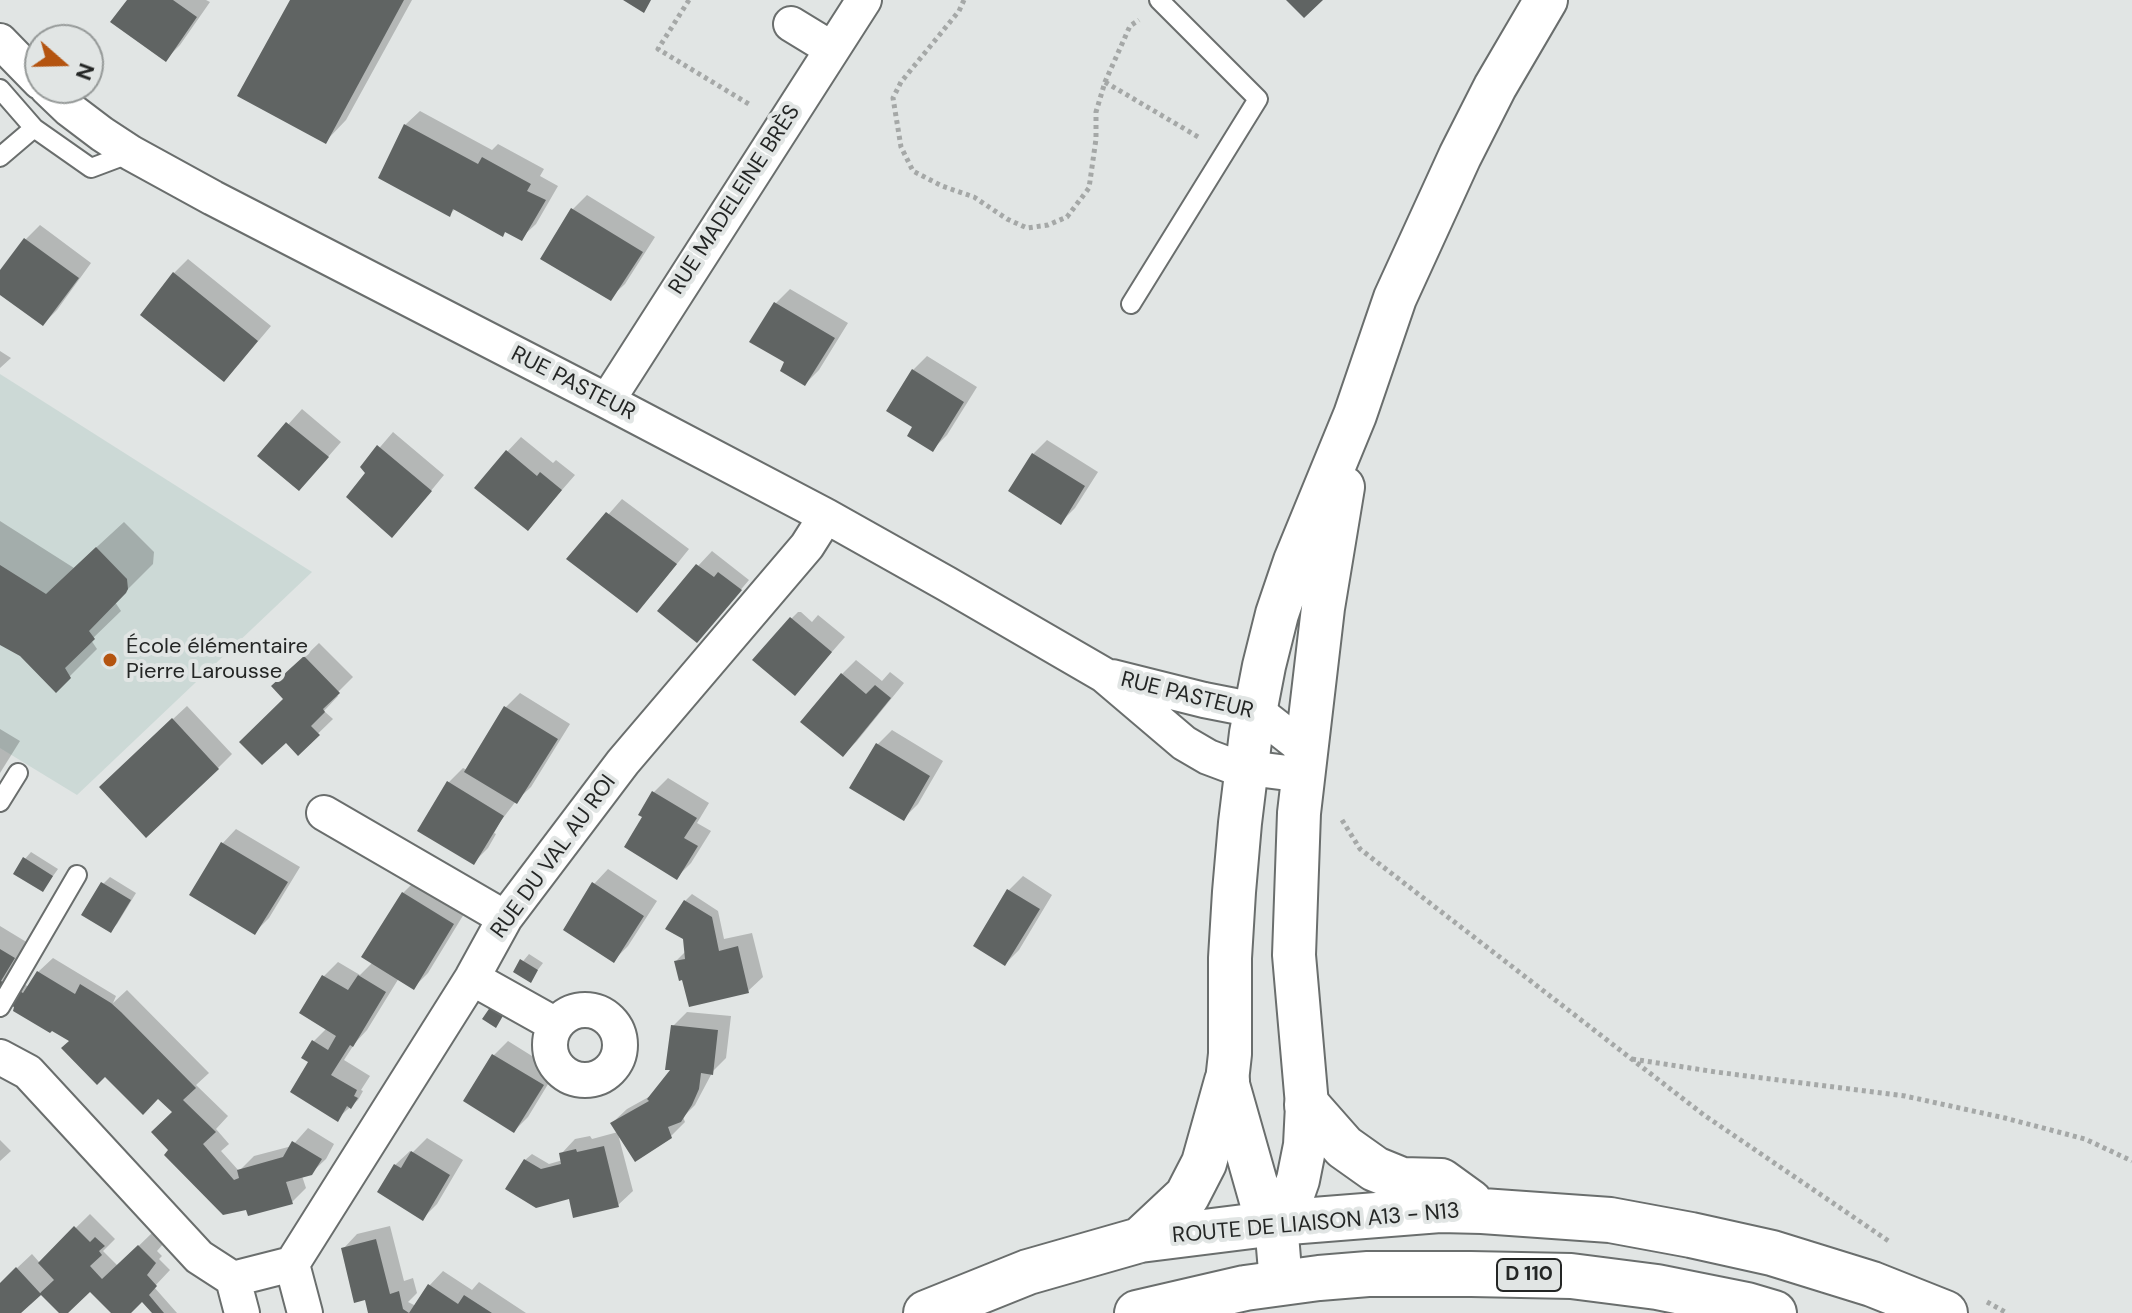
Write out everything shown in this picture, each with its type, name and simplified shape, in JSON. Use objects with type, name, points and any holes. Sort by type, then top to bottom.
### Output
[{"type":"main road","points":[[1140,1240],[1187,1196],[1204,1163],[1227,1081]]},
{"type":"main road","points":[[1307,1105],[1344,1147],[1375,1169],[1402,1180],[1441,1181],[1482,1211]]},
{"type":"main road","name":"ROUTE DE LIAISON A13 - N13","points":[[926,1313],[1028,1272],[1140,1240],[1276,1223],[1440,1210],[1610,1220],[1772,1253],[1872,1284],[1964,1306]]},
{"type":"main road","name":"D 110","points":[[1137,1313],[1245,1288],[1368,1274],[1571,1276],[1657,1287],[1774,1313]]},
{"type":"street","name":"RUE MADELEINE BRÈS","points":[[607,401],[864,0]]},
{"type":"street","points":[[1281,1283],[1276,1223],[1261,1201],[1227,1081],[1234,892],[1255,710],[1277,614],[1295,561],[1355,415],[1395,298],[1424,231],[1495,87],[1546,0]]},
{"type":"street","points":[[791,24],[832,49]]},
{"type":"street","points":[[0,41],[24,66]]},
{"type":"street","name":"RUE PASTEUR","points":[[65,104],[131,153],[329,260],[826,516],[1104,675],[1184,743],[1216,761],[1303,780]]},
{"type":"street","points":[[1276,1223],[1291,1200],[1305,1145],[1307,1105],[1294,955],[1303,780],[1323,608],[1355,415]]},
{"type":"street","name":"RUE DU VAL AU ROI","points":[[292,1264],[472,978],[505,918],[623,762],[807,546],[826,516]]},
{"type":"street","name":"RUE PASTEUR","points":[[1104,675],[1255,710],[1303,780]]},
{"type":"street","points":[[324,813],[505,918]]},
{"type":"street","points":[[472,978],[556,1025]]},
{"type":"street","points":[[0,1057],[28,1072],[199,1257],[233,1279],[242,1313]]},
{"type":"street","points":[[233,1279],[292,1264],[305,1313]]},
{"type":"lane","points":[[1131,304],[1258,99],[1160,2]]},
{"type":"lane","points":[[0,89],[34,128],[91,168],[131,153]]},
{"type":"lane","points":[[0,157],[34,128]]},
{"type":"lane","points":[[0,802],[18,773]]},
{"type":"lane","points":[[0,1007],[77,875]]},
{"type":"path","points":[[689,0],[658,49],[784,124]]},
{"type":"path","points":[[964,0],[959,11],[901,82],[893,98],[901,147],[913,171],[942,186],[974,197],[1027,228],[1048,225],[1067,217],[1089,188],[1096,139],[1096,112],[1105,82],[1130,26],[1160,2]]},
{"type":"path","points":[[1105,82],[1225,153]]},
{"type":"path","points":[[1303,780],[1341,817],[1360,849],[1704,1115],[1898,1247]]},
{"type":"path","points":[[1631,1059],[1905,1096],[2085,1139],[2132,1161]]},
{"type":"path","points":[[1964,1306],[2007,1313]]},
{"type":"shaded area","name":"École élémentaire Pierre Larousse","points":[[0,374],[312,572],[77,795],[0,748]]},
{"type":"building","points":[[127,0],[173,0],[197,17],[166,62],[110,22]]},
{"type":"building","points":[[290,0],[404,0],[326,144],[237,96]]},
{"type":"building","points":[[623,0],[651,0],[644,13]]},
{"type":"building","points":[[1286,0],[1323,0],[1304,18]]},
{"type":"building","points":[[404,124],[478,164],[482,157],[531,184],[527,191],[546,200],[522,241],[505,232],[503,237],[453,209],[450,217],[378,178]]},
{"type":"building","points":[[571,208],[643,252],[611,301],[540,259]]},
{"type":"building","points":[[24,238],[79,278],[43,326],[0,295],[0,270]]},
{"type":"building","points":[[173,272],[258,341],[224,382],[140,315]]},
{"type":"building","points":[[774,302],[835,338],[805,386],[780,371],[784,362],[749,342]]},
{"type":"building","points":[[912,369],[964,402],[933,452],[907,436],[912,427],[886,411]]},
{"type":"building","points":[[286,422],[329,457],[299,491],[257,456]]},
{"type":"building","points":[[377,445],[432,491],[392,538],[346,497],[365,473],[360,467]]},
{"type":"building","points":[[506,450],[537,476],[540,472],[562,490],[528,531],[474,488]]},
{"type":"building","points":[[1032,453],[1085,486],[1061,525],[1008,491]]},
{"type":"building","points":[[606,512],[677,564],[637,613],[566,559]]},
{"type":"building","points":[[96,547],[127,579],[128,589],[89,631],[95,639],[65,668],[71,678],[56,693],[20,656],[0,645],[0,565],[46,594]]},
{"type":"building","points":[[696,564],[714,577],[718,572],[742,590],[697,643],[657,611]]},
{"type":"building","points":[[790,617],[832,652],[795,696],[752,660]]},
{"type":"building","points":[[304,656],[340,693],[311,726],[320,735],[298,756],[286,743],[262,765],[239,742],[283,699],[271,686]]},
{"type":"building","points":[[841,673],[866,694],[875,685],[891,698],[843,757],[800,722]]},
{"type":"building","points":[[504,706],[558,739],[517,804],[464,772]]},
{"type":"building","points":[[172,718],[219,769],[146,838],[99,787]]},
{"type":"building","points":[[876,743],[930,776],[904,821],[849,788]]},
{"type":"building","points":[[447,781],[504,816],[474,865],[417,831]]},
{"type":"building","points":[[652,791],[697,818],[684,838],[698,846],[677,880],[624,847],[642,817],[638,815]]},
{"type":"building","points":[[221,842],[288,882],[255,935],[189,895]]},
{"type":"building","points":[[23,857],[53,876],[43,892],[13,874]]},
{"type":"building","points":[[101,882],[131,900],[111,933],[81,915]]},
{"type":"building","points":[[592,882],[644,916],[614,963],[563,930]]},
{"type":"building","points":[[1007,889],[1040,909],[1005,966],[973,946]]},
{"type":"building","points":[[402,892],[454,924],[414,990],[361,957]]},
{"type":"building","points":[[684,900],[712,917],[719,951],[738,946],[749,993],[689,1007],[674,961],[685,959],[683,939],[665,929]]},
{"type":"building","points":[[0,949],[15,958],[1,981],[23,993],[37,971],[75,994],[80,984],[121,1012],[196,1088],[183,1100],[216,1132],[203,1144],[234,1180],[239,1178],[237,1170],[283,1157],[292,1141],[322,1159],[312,1175],[286,1182],[293,1204],[248,1216],[246,1210],[223,1215],[164,1155],[168,1150],[151,1132],[172,1112],[158,1099],[143,1115],[105,1077],[97,1085],[61,1048],[69,1041],[13,1011],[14,1007],[0,999]]},
{"type":"building","points":[[520,959],[538,970],[531,983],[513,972]]},
{"type":"building","points":[[322,975],[348,990],[358,975],[386,992],[353,1047],[350,1045],[331,1075],[357,1090],[354,1096],[358,1098],[351,1109],[347,1106],[338,1122],[290,1092],[308,1062],[301,1058],[312,1040],[328,1050],[336,1036],[299,1013]]},
{"type":"building","points":[[491,1006],[504,1014],[496,1028],[482,1019]]},
{"type":"building","points":[[671,1025],[718,1030],[713,1075],[701,1073],[699,1089],[692,1105],[681,1122],[668,1127],[672,1138],[635,1162],[610,1123],[649,1101],[647,1099],[670,1070],[665,1070]]},
{"type":"building","points":[[492,1054],[544,1085],[514,1133],[463,1101]]},
{"type":"building","points":[[604,1146],[619,1207],[573,1218],[569,1199],[536,1208],[505,1189],[524,1159],[541,1169],[561,1164],[559,1153]]},
{"type":"building","points":[[411,1151],[450,1175],[423,1221],[377,1192],[394,1164],[401,1168]]},
{"type":"building","points":[[74,1226],[90,1242],[95,1237],[105,1246],[99,1251],[102,1255],[90,1266],[102,1279],[138,1245],[156,1263],[147,1275],[157,1286],[149,1295],[164,1313],[152,1313],[142,1302],[131,1313],[111,1313],[90,1292],[68,1313],[59,1313],[41,1295],[21,1313],[0,1313],[0,1283],[16,1267],[40,1293],[54,1280],[38,1263]]},
{"type":"building","points":[[376,1239],[390,1294],[399,1291],[403,1309],[409,1313],[368,1313],[365,1300],[354,1303],[341,1248]]},
{"type":"building","points":[[428,1284],[458,1304],[464,1295],[492,1313],[409,1313]]},
{"type":"place","name":"École élémentaire Pierre Larousse","points":[[110,660]]}]
